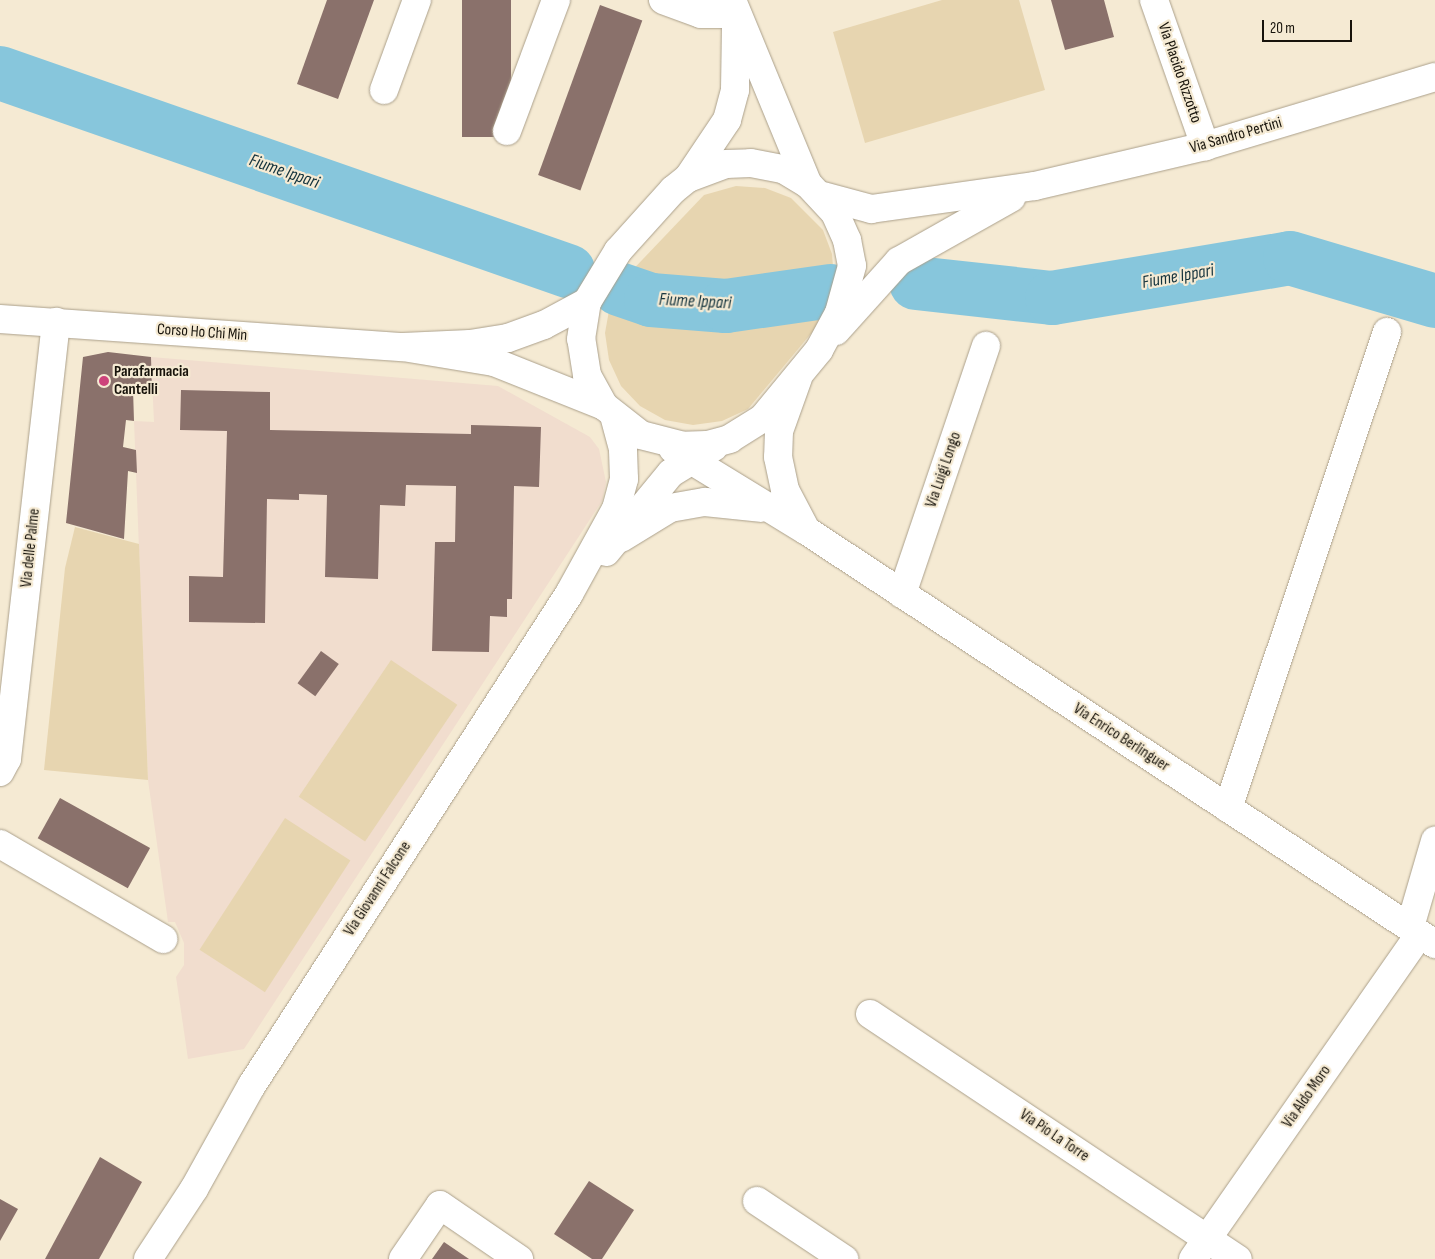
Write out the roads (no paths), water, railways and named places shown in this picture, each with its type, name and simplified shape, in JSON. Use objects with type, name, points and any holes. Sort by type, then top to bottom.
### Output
[{"type":"street","points":[[384,90],[417,0]]},
{"type":"street","points":[[508,131],[556,0]]},
{"type":"street","points":[[663,0],[701,14],[734,7]]},
{"type":"street","name":"Via Placido Rizzotto","points":[[1154,0],[1205,146]]},
{"type":"street","points":[[569,594],[616,509],[624,479],[623,449],[609,410],[587,375],[580,339],[587,302],[618,251],[688,178],[727,120],[735,90],[734,7]]},
{"type":"street","points":[[734,7],[815,190],[847,240],[852,266],[839,313],[819,350]]},
{"type":"street","name":"Via Sandro Pertini","points":[[1035,186],[1205,146],[1435,77]]},
{"type":"street","points":[[688,178],[726,164],[751,163],[783,170],[815,190],[871,210],[1035,186]]},
{"type":"street","points":[[569,594],[616,541],[659,485],[691,460],[730,439],[763,418],[798,378],[819,350],[899,261],[980,212],[1035,186]]},
{"type":"street","points":[[403,347],[470,344],[508,338],[544,325],[587,302]]},
{"type":"street","name":"Corso Ho Chi Min","points":[[0,320],[56,322],[403,347]]},
{"type":"street","name":"Via delle Palme","points":[[2,763],[56,322]]},
{"type":"street","points":[[1228,808],[1387,332]]},
{"type":"street","name":"Via Luigi Longo","points":[[902,594],[986,346]]},
{"type":"street","points":[[403,347],[494,362],[609,410],[641,435],[665,444],[707,445],[730,439]]},
{"type":"street","points":[[798,378],[779,431],[778,457],[785,490],[807,532]]},
{"type":"street","name":"Via Enrico Berlinguer","points":[[665,444],[807,532],[1422,935]]},
{"type":"street","points":[[616,541],[670,508],[705,502],[773,510]]},
{"type":"street","name":"Via Giovanni Falcone","points":[[194,1189],[252,1085],[569,594]]},
{"type":"street","name":"Via Aldo Moro","points":[[1201,1249],[1422,935],[1435,841]]},
{"type":"street","points":[[0,844],[163,939]]},
{"type":"street","name":"Via Pio La Torre","points":[[870,1014],[1201,1249],[1238,1259]]},
{"type":"street","points":[[148,1259],[194,1189]]},
{"type":"street","points":[[167,1259],[194,1189]]},
{"type":"street","points":[[757,1201],[844,1259]]},
{"type":"street","points":[[403,1259],[440,1206],[519,1259]]},
{"type":"waterway","name":"Fiume Ippari","points":[[0,73],[568,271]]},
{"type":"waterway","name":"Fiume Ippari","points":[[916,283],[1052,298],[1290,258],[1435,301]]},
{"type":"waterway","name":"Fiume Ippari","points":[[619,289],[651,300],[726,306],[831,291]]},
{"type":"place","name":"Parafarmacia Cantelli","points":[[104,381]]}]
